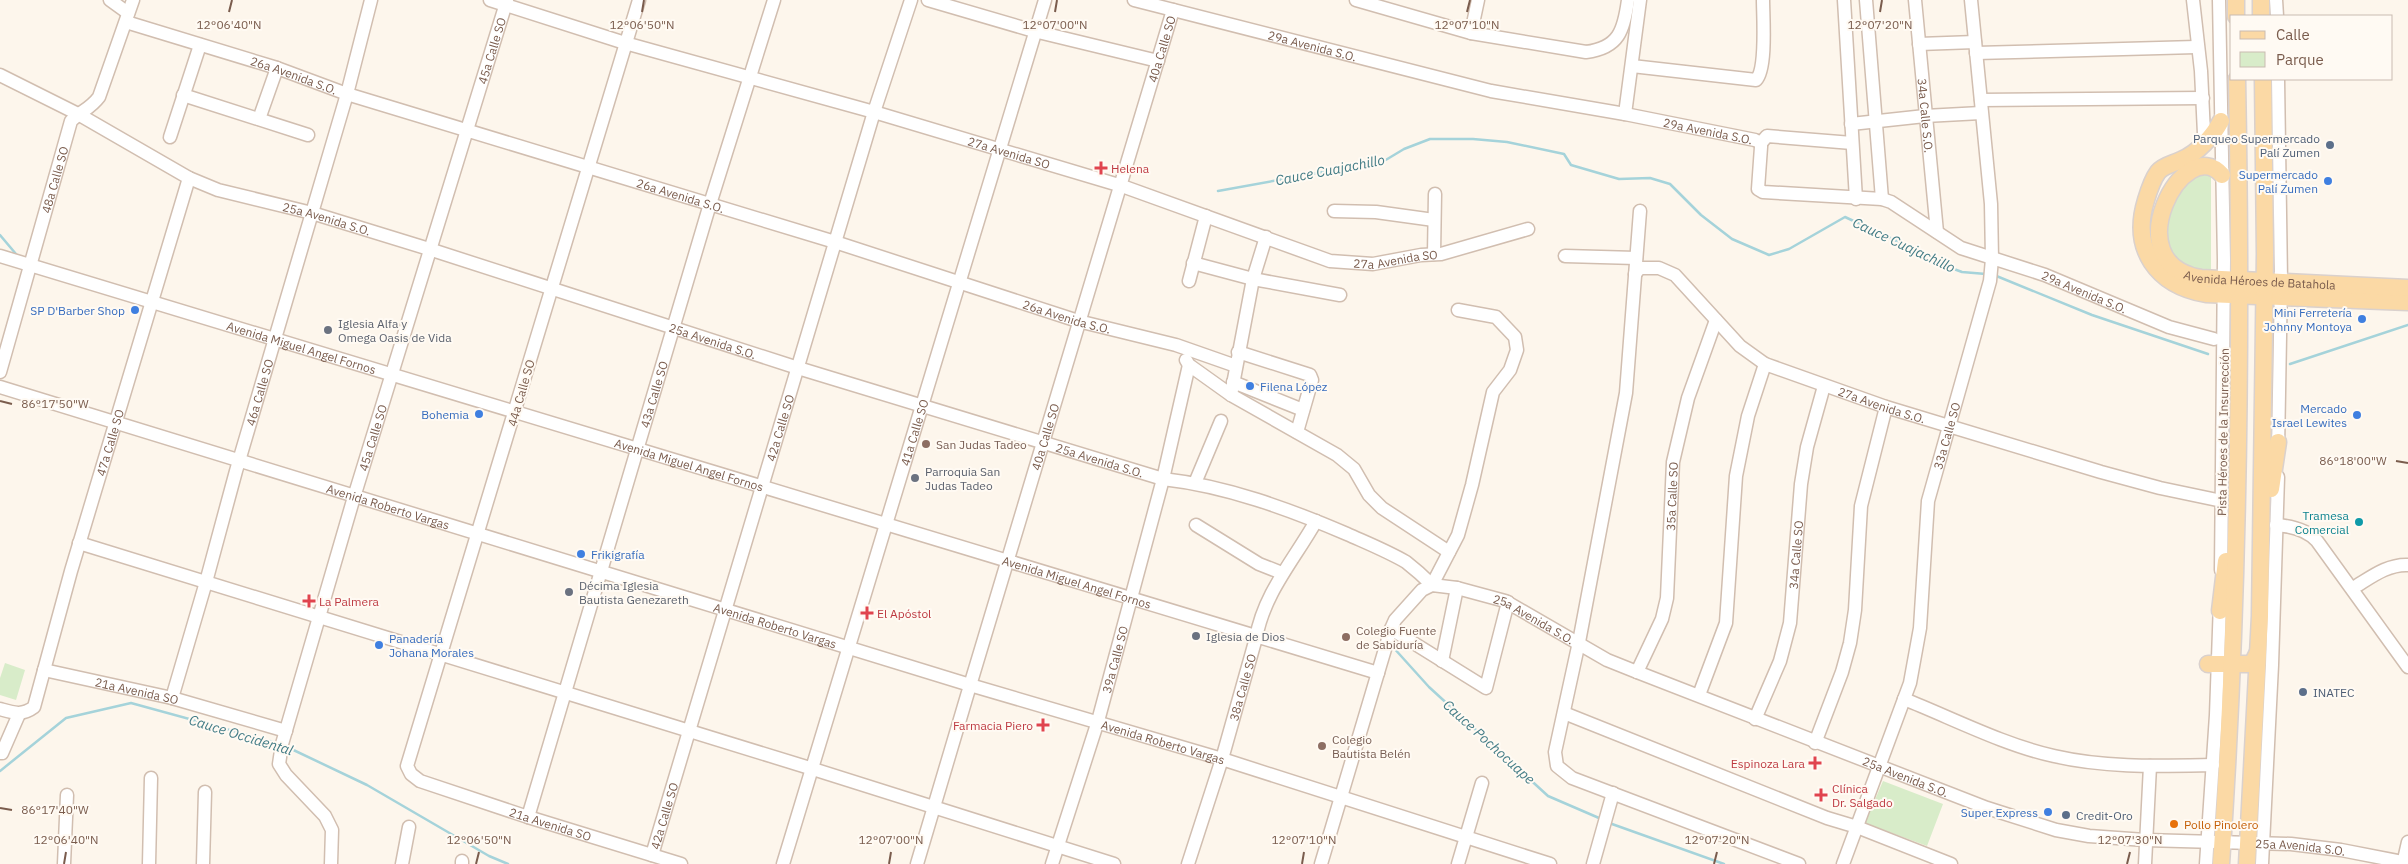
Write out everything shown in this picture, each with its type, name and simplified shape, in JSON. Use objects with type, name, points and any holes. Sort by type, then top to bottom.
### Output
[{"type":"main road","points":[[2234,0],[2235,15]]},
{"type":"main road","points":[[2261,0],[2261,15]]},
{"type":"main road","points":[[2268,0],[2268,15]]},
{"type":"main road","name":"Pista Héroes de la Insurrección","points":[[2221,864],[2215,842],[2220,664],[2239,442],[2241,286],[2237,80]]},
{"type":"main road","points":[[2247,864],[2256,844],[2258,652],[2274,289],[2263,83]]},
{"type":"main road","points":[[2174,173],[2201,146],[2221,120]]},
{"type":"main road","name":"Avenida Héroes de Batahola","points":[[2222,175],[2212,166],[2196,166],[2174,173],[2151,185],[2143,212],[2142,235],[2146,253],[2162,276],[2178,286],[2197,292],[2224,286],[2241,286],[2408,302]]},
{"type":"main road","name":"Avenida Héroes de Batahola","points":[[2174,173],[2161,214],[2158,231],[2161,248],[2170,262],[2183,272],[2224,286]]},
{"type":"main road","name":"Avenida Héroes de Batahola","points":[[2274,289],[2408,288]]},
{"type":"main road","points":[[2220,611],[2231,529],[2239,442]]},
{"type":"main road","points":[[2260,616],[2268,553],[2271,484],[2278,442]]},
{"type":"main road","points":[[2220,664],[2252,664],[2258,652]]},
{"type":"street","name":"26a Avenida S.O.","points":[[110,0],[127,18],[200,45],[277,68],[347,94],[835,242],[1078,321],[1176,345],[1236,366]]},
{"type":"street","name":"48a Calle SO","points":[[0,372],[71,121],[78,114],[92,107],[99,97],[133,0]]},
{"type":"street","name":"46a Calle SO","points":[[172,698],[239,461],[347,94],[371,0]]},
{"type":"street","name":"27a Avenida SO","points":[[490,0],[506,2],[625,43],[748,79],[874,112],[1122,186],[1330,261],[1373,264],[1434,254],[1528,229]]},
{"type":"street","name":"44a Calle SO","points":[[420,781],[411,774],[407,766],[516,411],[638,0]]},
{"type":"street","name":"43a Calle SO","points":[[528,818],[710,204],[774,0]]},
{"type":"street","name":"42a Calle SO","points":[[652,855],[874,112],[911,0]]},
{"type":"street","points":[[928,0],[1034,31],[1158,61]]},
{"type":"street","name":"41a Calle SO","points":[[783,864],[1034,31],[1045,0]]},
{"type":"street","name":"29a Avenida S.O.","points":[[1134,0],[1491,91],[1625,114],[1760,143],[1758,189],[1768,193],[1882,199],[1890,202],[1961,248],[1992,262],[2045,275],[2169,327],[2214,340]]},
{"type":"street","points":[[1356,0],[1471,33],[1586,52],[1602,50],[1615,41],[1621,31],[1628,0]]},
{"type":"street","points":[[1471,33],[1478,0]]},
{"type":"street","points":[[1625,114],[1640,0]]},
{"type":"street","points":[[1632,66],[1756,80],[1760,76],[1763,50],[1763,0]]},
{"type":"street","points":[[1844,0],[1856,199]]},
{"type":"street","points":[[1866,0],[1882,199]]},
{"type":"street","name":"34a Calle S.O.","points":[[1915,0],[1937,232]]},
{"type":"street","name":"33a Calle SO","points":[[1843,864],[1904,699],[1920,628],[1927,507],[1990,281],[1992,262],[1991,204],[1971,0]]},
{"type":"street","points":[[2193,0],[2196,47],[2203,98],[2204,134],[2201,146]]},
{"type":"street","name":"Pista Héroes de la Insurrección","points":[[2206,864],[2215,842],[2213,766],[2220,664],[2224,286],[2219,0]]},
{"type":"street","points":[[2276,0],[2277,15]]},
{"type":"street","name":"45a Calle SO","points":[[331,864],[332,830],[325,816],[286,775],[279,764],[286,731],[354,497],[506,2]]},
{"type":"street","name":"40a Calle SO","points":[[917,864],[1078,321],[1122,186],[1173,10]]},
{"type":"street","points":[[1919,44],[1976,47],[2196,47]]},
{"type":"street","points":[[170,138],[182,95],[200,45]]},
{"type":"street","points":[[259,119],[277,68]]},
{"type":"street","name":"25a Avenida S.O.","points":[[0,75],[78,114],[189,178],[218,190],[312,213],[674,326],[798,368],[1163,479],[1195,483],[1262,502],[1316,521],[1376,547],[1406,563],[1432,585],[1457,588],[1508,602],[1607,660],[1699,695],[1815,743],[1987,808],[2056,830],[2089,836],[2145,840],[2291,844],[2341,850],[2405,863]]},
{"type":"street","points":[[2262,864],[2256,844],[2276,525],[2278,442],[2274,289],[2278,80]]},
{"type":"street","points":[[182,95],[308,135]]},
{"type":"street","points":[[1980,100],[2203,98]]},
{"type":"street","points":[[1851,124],[1925,116],[1981,113]]},
{"type":"street","points":[[1760,143],[1767,136],[1852,143]]},
{"type":"street","name":"47a Calle SO","points":[[19,714],[25,713],[34,706],[79,543],[189,178]]},
{"type":"street","points":[[1434,254],[1435,194]]},
{"type":"street","points":[[1334,210],[1376,212],[1434,220]]},
{"type":"street","points":[[1640,211],[1626,394],[1579,642],[1555,752],[1557,766],[1572,778],[1799,864]]},
{"type":"street","points":[[1189,281],[1206,216]]},
{"type":"street","points":[[1232,389],[1253,279],[1266,237]]},
{"type":"street","name":"Avenida Miguel Angel Fornos","points":[[0,256],[886,523],[1131,600],[1378,674]]},
{"type":"street","points":[[1565,256],[1636,258]]},
{"type":"street","points":[[1193,263],[1253,279],[1340,295]]},
{"type":"street","name":"27a Avenida S.O.","points":[[1635,274],[1640,268],[1646,267],[1659,268],[1675,275],[1740,346],[1765,364],[1886,407],[1949,424],[2101,472],[2222,502]]},
{"type":"street","points":[[1321,864],[1391,629],[1395,620],[1422,590],[1432,585],[1458,535],[1472,485],[1493,392],[1510,370],[1517,350],[1515,337],[1496,317],[1458,310]]},
{"type":"street","name":"35a Calle SO","points":[[1637,672],[1662,619],[1667,598],[1673,462],[1688,398],[1716,320]]},
{"type":"street","points":[[1176,345],[1189,365],[1232,389],[1297,432],[1337,455],[1354,469],[1370,495],[1382,508],[1449,552]]},
{"type":"street","points":[[1238,352],[1310,375],[1312,380],[1297,432]]},
{"type":"street","points":[[1699,695],[1726,623],[1736,476],[1748,416],[1765,364]]},
{"type":"street","name":"39a Calle SO","points":[[1052,864],[1098,721],[1163,479],[1189,365]]},
{"type":"street","name":"34a Calle SO","points":[[1756,719],[1780,661],[1790,623],[1801,484],[1807,447],[1824,386]]},
{"type":"street","name":"Avenida Roberto Vargas","points":[[0,387],[601,573],[1222,759],[1550,864]]},
{"type":"street","points":[[1232,389],[1303,410]]},
{"type":"street","points":[[1815,743],[1842,672],[1850,643],[1855,610],[1861,506],[1886,407]]},
{"type":"street","points":[[1195,483],[1221,421]]},
{"type":"street","name":"38a Calle SO","points":[[1188,864],[1222,759],[1260,618],[1282,573],[1292,563],[1316,521]]},
{"type":"street","points":[[1196,525],[1259,564],[1282,573]]},
{"type":"street","points":[[2276,525],[2288,525],[2313,536],[2353,588],[2408,667]]},
{"type":"street","points":[[79,543],[813,768],[1114,864]]},
{"type":"street","points":[[2353,588],[2387,568],[2397,564],[2408,565]]},
{"type":"street","points":[[1442,661],[1457,588]]},
{"type":"street","points":[[1391,629],[1486,688],[1508,602]]},
{"type":"street","name":"21a Avenida SO","points":[[44,670],[172,698],[286,731]]},
{"type":"street","points":[[1904,699],[2015,744],[2053,756],[2113,765],[2213,766]]},
{"type":"street","points":[[0,709],[19,714],[0,754]]},
{"type":"street","points":[[1564,713],[1827,818],[1857,827],[1952,864]]},
{"type":"street","points":[[2145,864],[2150,766]]},
{"type":"street","points":[[149,864],[152,778]]},
{"type":"street","name":"21a Avenida SO","points":[[420,781],[528,818],[681,864]]},
{"type":"street","points":[[1458,864],[1482,783]]},
{"type":"street","points":[[203,864],[205,792]]},
{"type":"street","points":[[1593,864],[1613,793]]},
{"type":"street","points":[[64,864],[67,795]]},
{"type":"street","points":[[402,864],[409,827]]},
{"type":"street","points":[[2405,863],[2408,842]]},
{"type":"green space","points":[[2211,170],[2211,273],[2204,274],[2170,256],[2165,216],[2184,182]]},
{"type":"green space","points":[[5,663],[25,670],[16,700],[0,695],[0,678]]},
{"type":"green space","points":[[1883,781],[1943,804],[1927,846],[1865,823]]},
{"type":"waterway","name":"Cauce Cuajachillo","points":[[1218,191],[1384,161],[1404,149],[1430,139],[1473,139],[1507,142],[1564,154],[1571,165],[1619,179],[1650,178],[1670,184],[1701,215],[1732,239],[1769,255],[1789,249],[1845,217],[1899,242],[1932,261],[1962,272],[1986,274]]},
{"type":"waterway","points":[[0,235],[16,254]]},
{"type":"waterway","name":"Cauce Cuajachillo","points":[[1994,275],[2092,315],[2208,354]]},
{"type":"waterway","name":"Cauce Cuajachillo","points":[[2290,364],[2408,325]]},
{"type":"waterway","name":"Cauce Pochocuape","points":[[1392,646],[1429,687],[1548,796],[1599,818]]},
{"type":"waterway","name":"Cauce Occidental","points":[[0,771],[66,718],[131,703],[277,743]]},
{"type":"waterway","name":"Cauce Occidental","points":[[285,746],[367,785],[489,856],[508,864]]},
{"type":"waterway","name":"Cauce Pochocuape","points":[[1612,824],[1724,864]]},
{"type":"place","name":"Parqueo Supermercado Palí Zumen","points":[[2330,145]]},
{"type":"place","name":"Helena","points":[[1101,168]]},
{"type":"place","name":"Supermercado Palí Zumen","points":[[2328,181]]},
{"type":"place","name":"SP D'Barber Shop","points":[[135,310]]},
{"type":"place","name":"Mini Ferretería Johnny Montoya","points":[[2362,319]]},
{"type":"place","name":"Iglesia Alfa y Omega Oasis de Vida","points":[[328,330]]},
{"type":"place","name":"Filena López","points":[[1250,386]]},
{"type":"place","name":"Bohemia","points":[[479,414]]},
{"type":"place","name":"Mercado Israel Lewites","points":[[2357,415]]},
{"type":"place","name":"San Judas Tadeo","points":[[926,444]]},
{"type":"place","name":"Parroquia San Judas Tadeo","points":[[915,478]]},
{"type":"place","name":"Tramesa Comercial","points":[[2359,522]]},
{"type":"place","name":"Frikigrafía","points":[[581,554]]},
{"type":"place","name":"Décima Iglesia Bautista Genezareth","points":[[569,592]]},
{"type":"place","name":"La Palmera","points":[[309,601]]},
{"type":"place","name":"El Apóstol","points":[[867,613]]},
{"type":"place","name":"Iglesia de Dios","points":[[1196,636]]},
{"type":"place","name":"Colegio Fuente de Sabiduría","points":[[1346,637]]},
{"type":"place","name":"Panadería Johana Morales","points":[[379,645]]},
{"type":"place","name":"INATEC","points":[[2303,692]]},
{"type":"place","name":"Farmacia Piero","points":[[1043,725]]},
{"type":"place","name":"Colegio Bautista Belén","points":[[1322,746]]},
{"type":"place","name":"Espinoza Lara","points":[[1815,763]]},
{"type":"place","name":"Clínica Dr. Salgado","points":[[1821,795]]},
{"type":"place","name":"Super Express","points":[[2048,812]]},
{"type":"place","name":"Credit-Oro","points":[[2066,815]]},
{"type":"place","name":"Pollo Pinolero","points":[[2174,824]]}]
